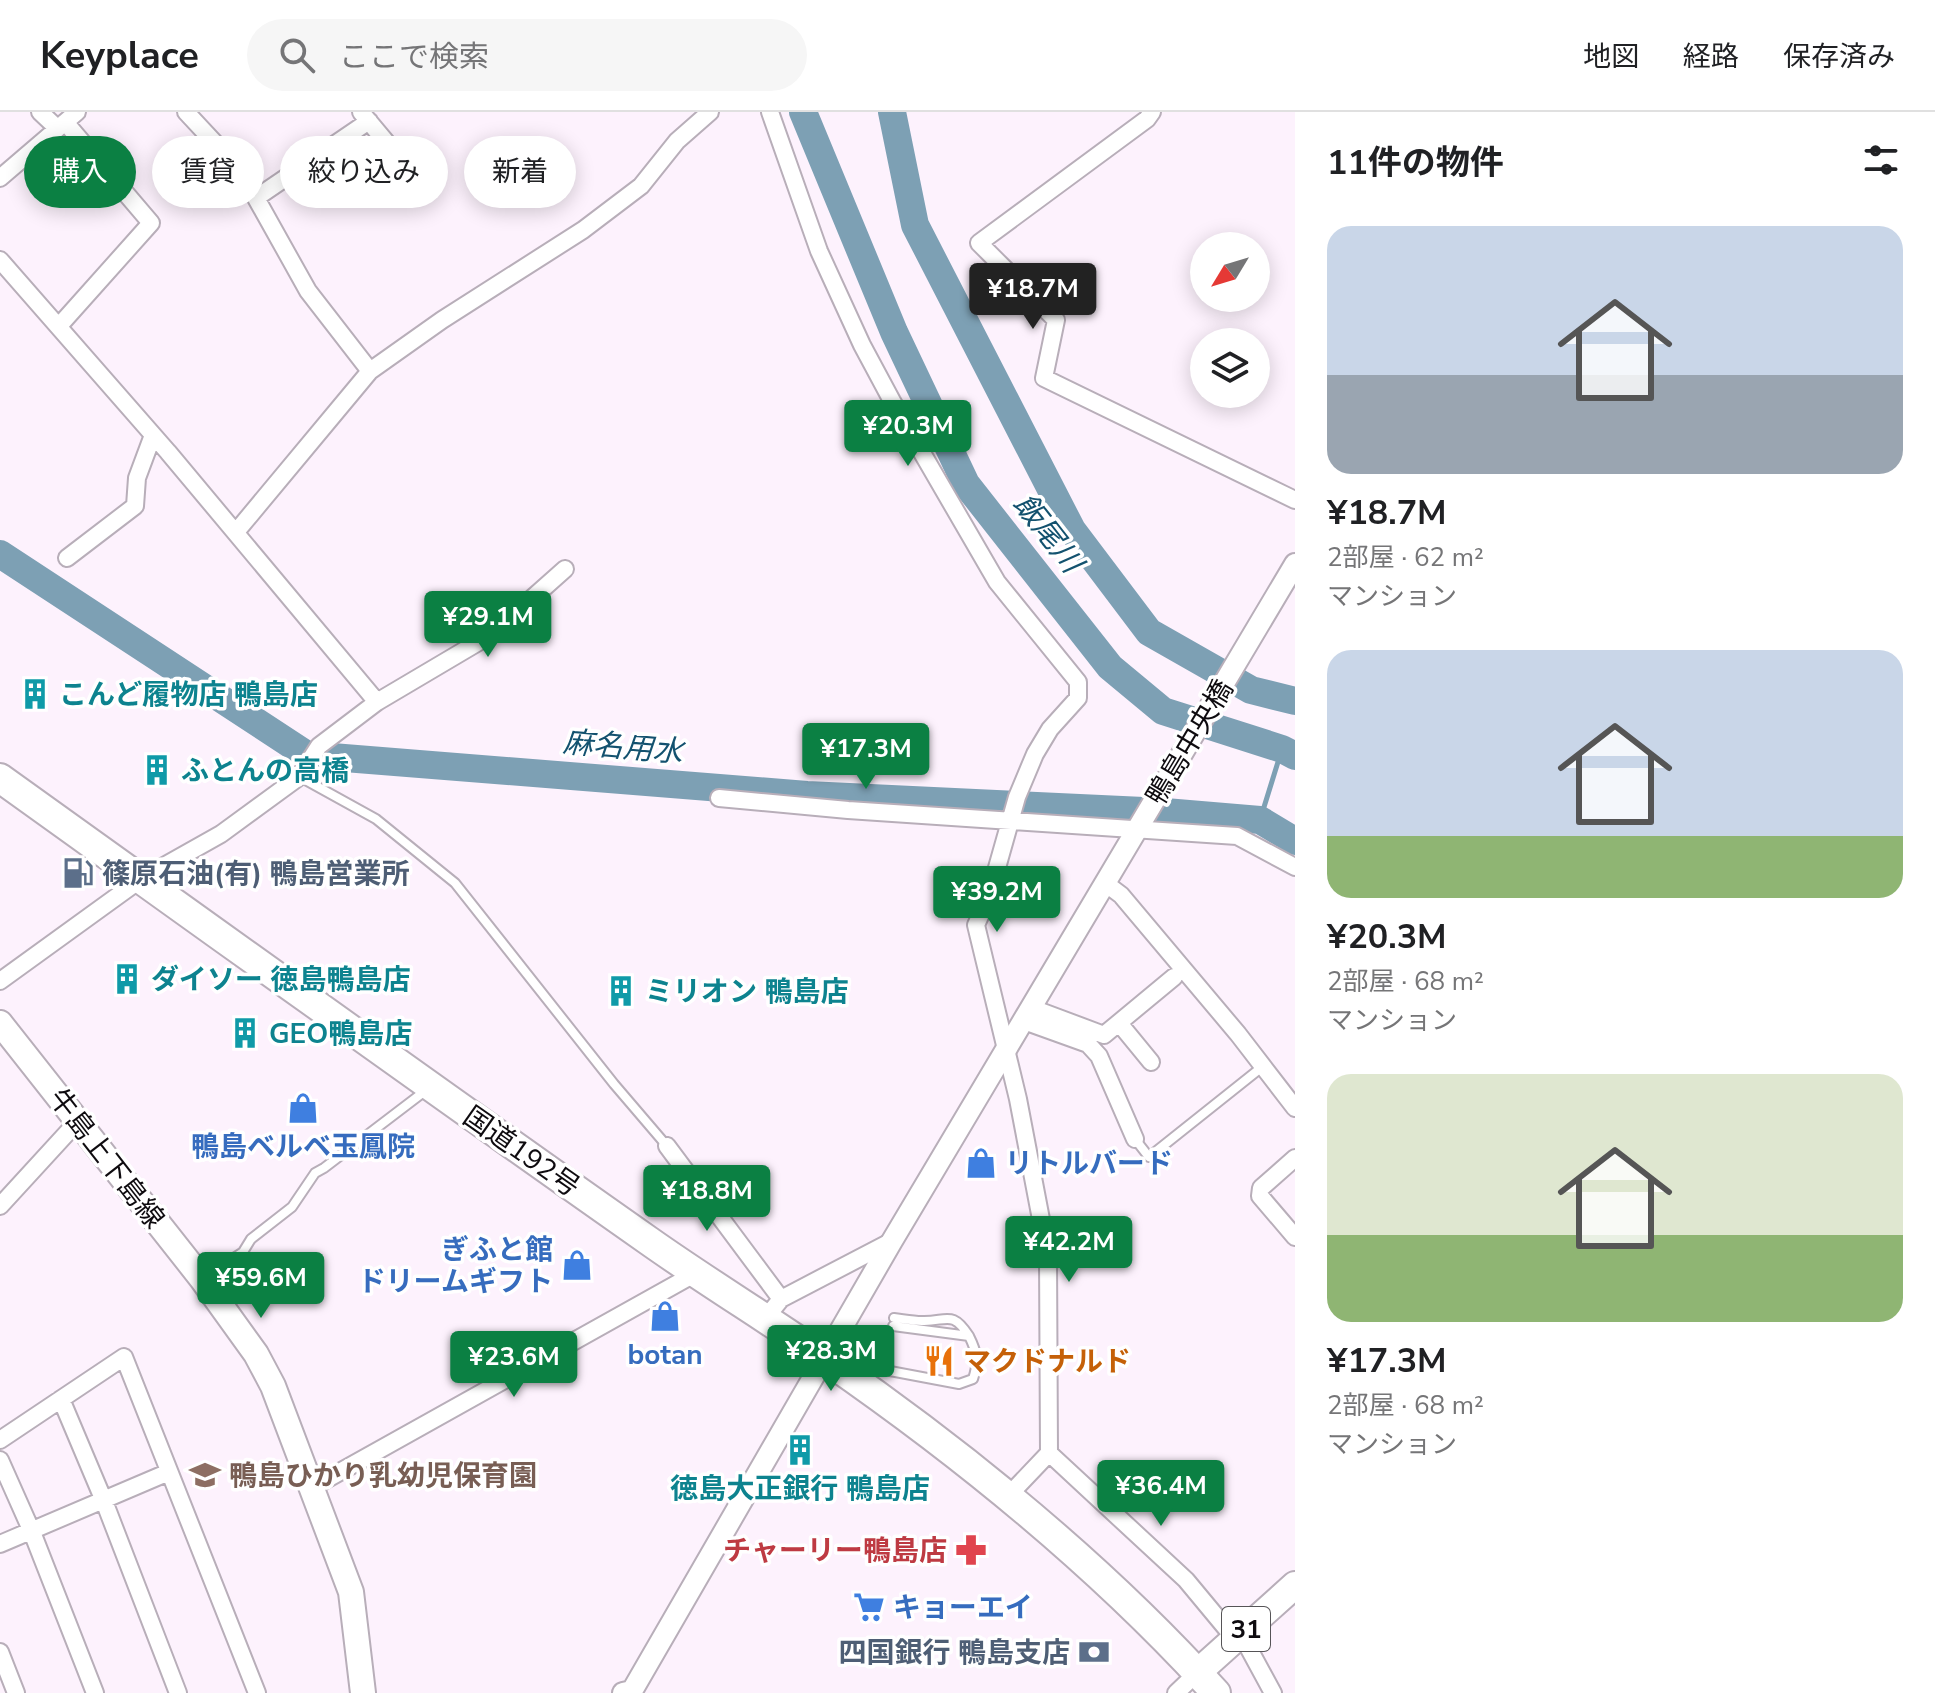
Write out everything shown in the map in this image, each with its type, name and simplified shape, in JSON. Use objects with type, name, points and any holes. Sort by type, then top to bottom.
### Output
[{"type":"highway","name":"国道192号","points":[[0,778],[696,1273],[772,1309],[825,1359],[1009,1495],[1064,1544],[1206,1683]]},
{"type":"main road","name":"牛島上下島線","points":[[0,1023],[202,1279],[256,1354],[273,1386],[351,1592],[363,1693]]},
{"type":"main road","name":"31","points":[[1206,1683],[1238,1636],[1295,1585]]},
{"type":"street","points":[[40,112],[66,121],[151,223],[59,326]]},
{"type":"street","points":[[186,112],[208,136]]},
{"type":"street","points":[[236,532],[370,371],[442,320],[583,230],[641,186],[677,141],[710,112]]},
{"type":"street","points":[[770,112],[819,251],[862,345],[892,401],[997,582],[1078,682],[1078,698],[1050,729],[1035,754],[1017,797],[989,896],[976,925],[1007,1049],[1048,1256],[1049,1453],[1009,1495]]},
{"type":"street","points":[[1152,112],[1147,119],[979,243],[1056,320],[1044,378],[1295,500]]},
{"type":"street","points":[[264,192],[365,116],[381,136]]},
{"type":"street","points":[[0,178],[66,121]]},
{"type":"street","points":[[262,208],[308,291],[370,371]]},
{"type":"street","points":[[0,260],[236,532],[377,702]]},
{"type":"street","points":[[67,558],[135,506],[137,478],[153,435]]},
{"type":"street","name":"鴨島中央橋","points":[[629,1692],[892,1241],[1295,564]]},
{"type":"street","points":[[0,981],[141,879],[221,834],[303,770],[319,746],[377,702],[492,634],[565,569]]},
{"type":"street","points":[[719,798],[1011,818],[1141,822],[1237,836],[1295,867]]},
{"type":"street","points":[[1105,883],[1121,895],[1295,1108]]},
{"type":"street","points":[[1028,1015],[1104,1035],[1174,977]]},
{"type":"street","points":[[1028,1015],[1088,1044],[1099,1056],[1135,1139]]},
{"type":"street","points":[[1119,1023],[1151,1062]]},
{"type":"street","points":[[0,1206],[78,1121]]},
{"type":"street","points":[[667,1146],[772,1309],[892,1241]]},
{"type":"street","points":[[1295,1158],[1261,1188],[1260,1196],[1295,1237]]},
{"type":"street","points":[[311,1488],[696,1273]]},
{"type":"street","points":[[0,1440],[124,1357],[257,1693]]},
{"type":"street","points":[[61,1399],[178,1693]]},
{"type":"street","points":[[1049,1453],[1186,1580],[1238,1636],[1273,1693]]},
{"type":"street","points":[[0,1460],[32,1532],[95,1693]]},
{"type":"street","points":[[0,1544],[169,1472]]},
{"type":"street","points":[[0,1652],[16,1693]]},
{"type":"street","points":[[1176,1693],[1206,1683]]},
{"type":"lane","points":[[303,770],[376,819],[455,883],[667,1146]]},
{"type":"lane","points":[[1135,1139],[1149,1157],[1263,1066]]},
{"type":"lane","points":[[202,1279],[243,1252],[251,1239],[292,1207],[315,1173],[431,1087]]},
{"type":"lane","points":[[890,1371],[959,1384],[973,1379],[978,1364],[969,1336],[958,1320],[938,1318],[924,1322],[894,1322],[969,1336]]},
{"type":"waterway","name":"飯尾川","points":[[803,112],[894,332],[966,484],[1110,667],[1163,711],[1282,749],[1295,756]]},
{"type":"waterway","name":"麻名用水","points":[[892,112],[915,225],[1072,530],[1149,632],[1251,690],[1295,701]]},
{"type":"waterway","name":"麻名用水","points":[[0,554],[307,755],[807,795],[1165,812],[1260,820],[1295,841]]},
{"type":"waterway","points":[[1260,820],[1282,749]]},
{"type":"place","name":"こんど履物店 鴨島店","points":[[35,694]]},
{"type":"place","name":"ふとんの高橋","points":[[157,770]]},
{"type":"place","name":"篠原石油(有) 鴨島営業所","points":[[78,873]]},
{"type":"place","name":"ダイソー 徳島鴨島店","points":[[127,979]]},
{"type":"place","name":"ミリオン 鴨島店","points":[[621,991]]},
{"type":"place","name":"GEO鴨島店","points":[[245,1033]]},
{"type":"place","name":"鴨島ベルベ玉鳳院","points":[[303,1108]]},
{"type":"place","name":"リトルバード","points":[[981,1163]]},
{"type":"place","name":"ぎふと館 ドリームギフト","points":[[577,1265]]},
{"type":"place","name":"botan","points":[[665,1316]]},
{"type":"place","name":"マクドナルド","points":[[939,1361]]},
{"type":"place","name":"徳島大正銀行 鴨島店","points":[[800,1450]]},
{"type":"place","name":"鴨島ひかり乳幼児保育園","points":[[205,1475]]},
{"type":"place","name":"チャーリー鴨島店","points":[[971,1550]]},
{"type":"place","name":"キョーエイ","points":[[869,1607]]},
{"type":"place","name":"四国銀行 鴨島支店","points":[[1094,1652]]}]
